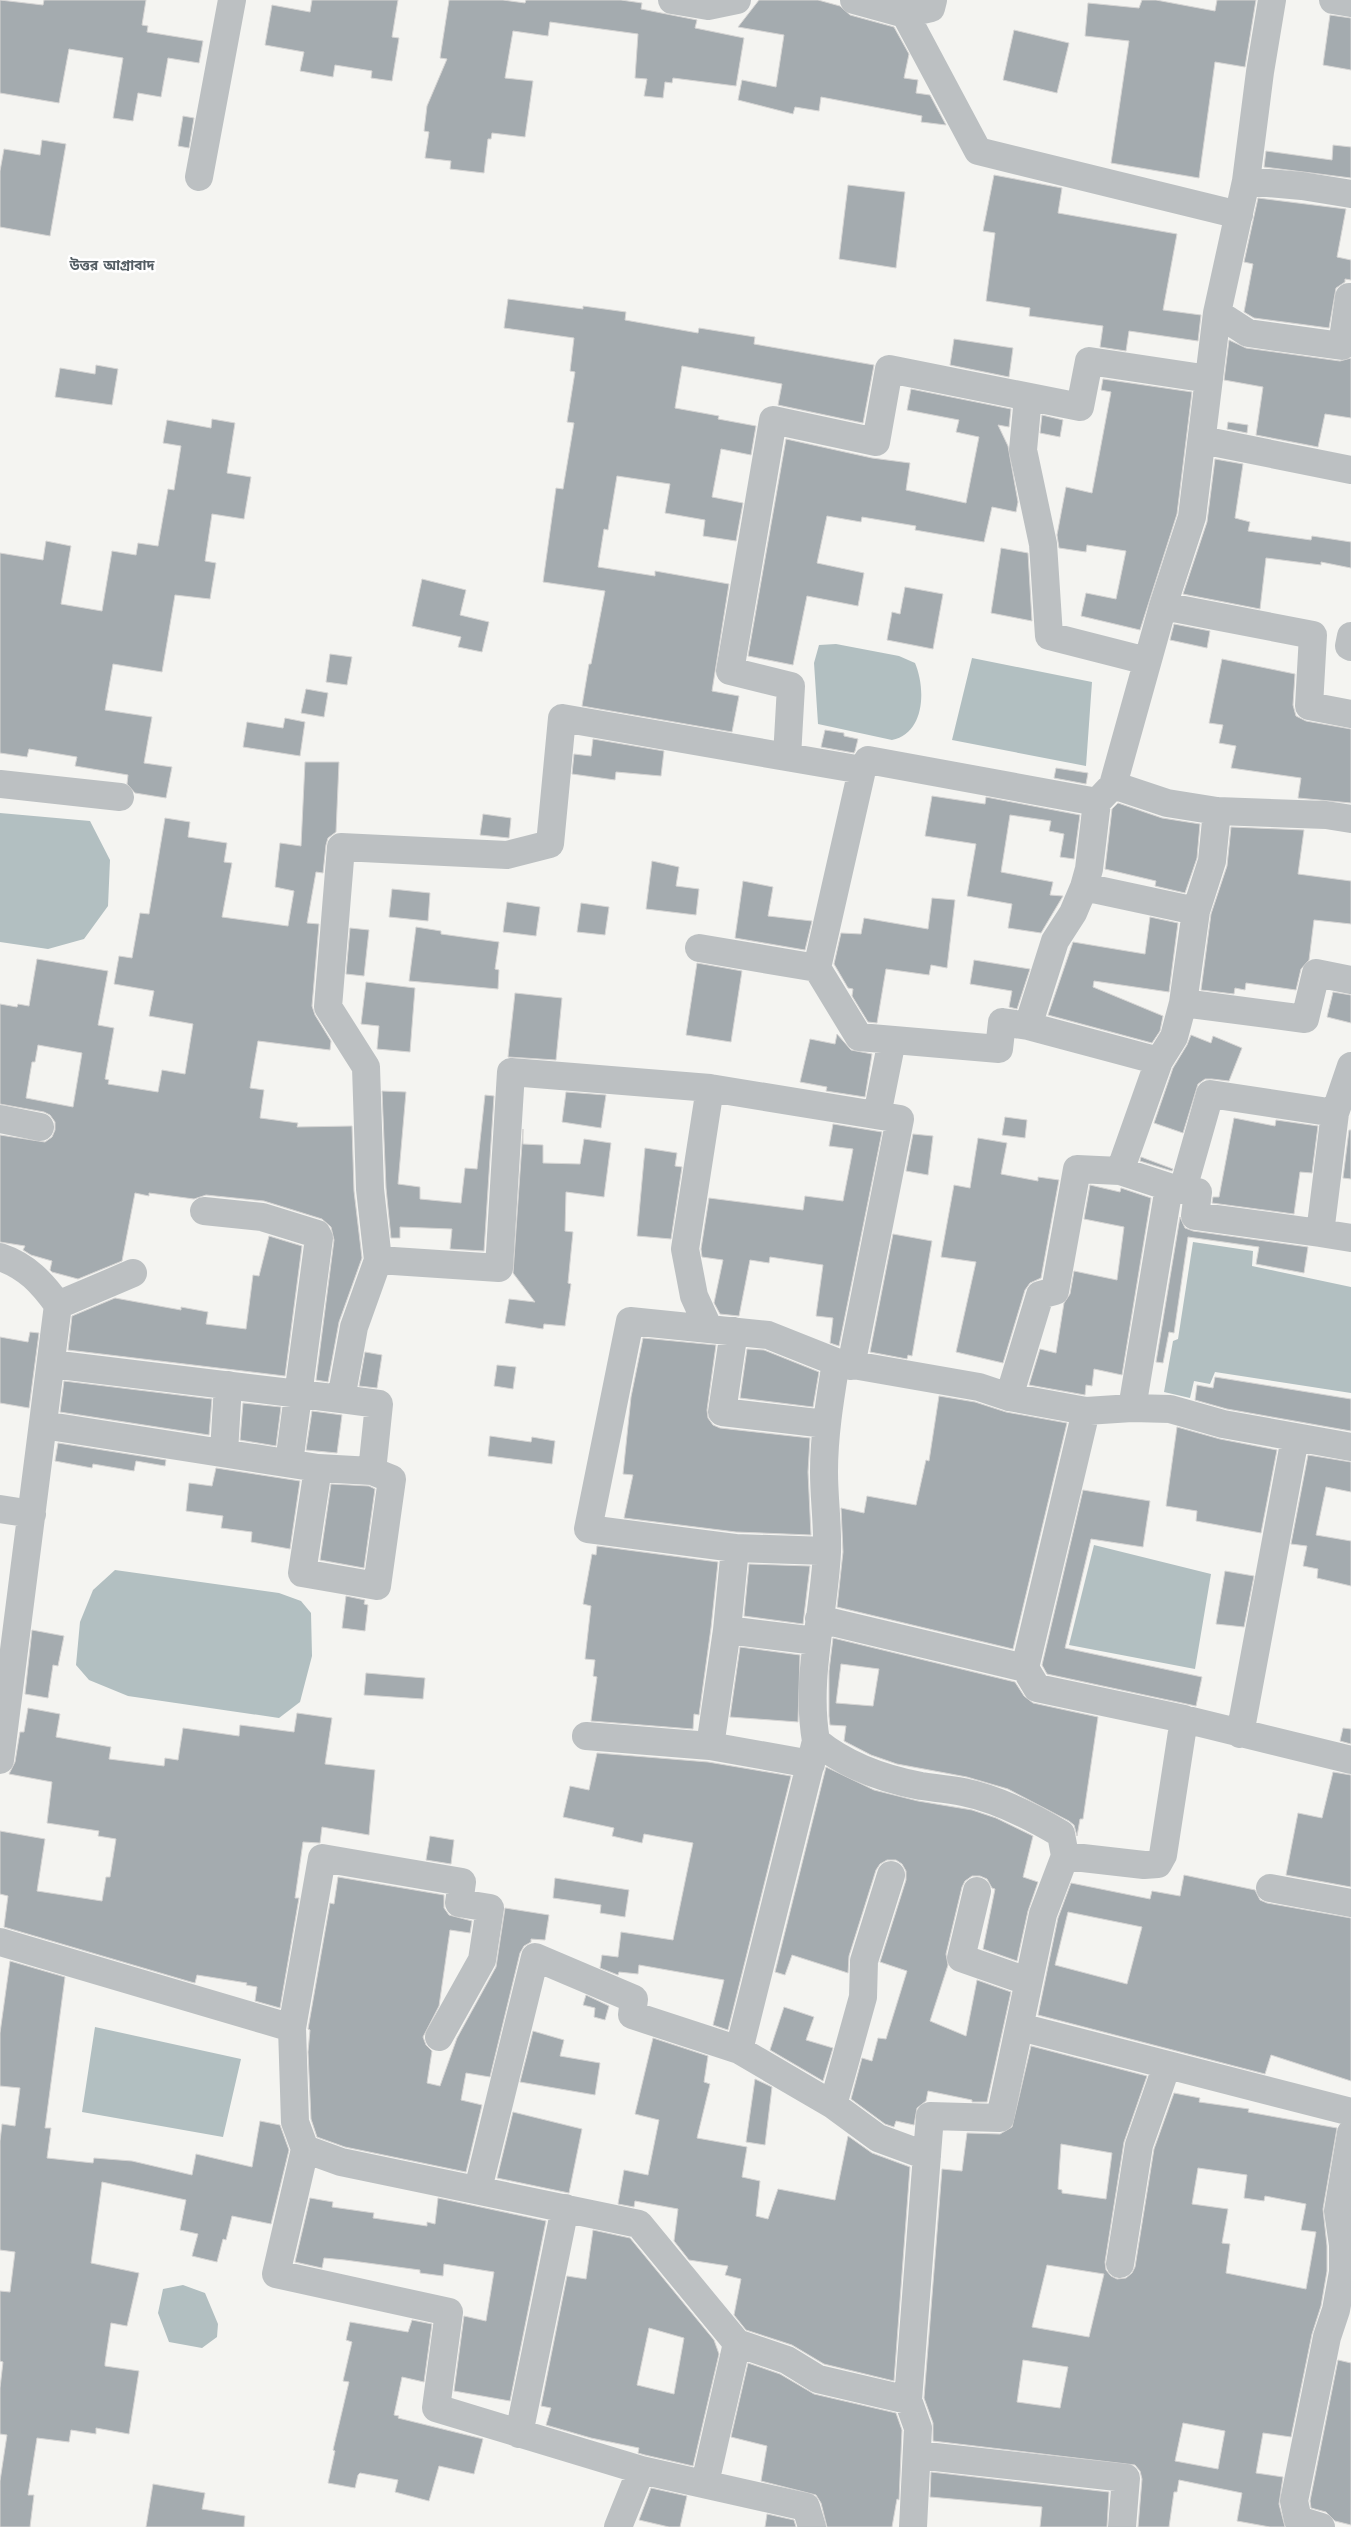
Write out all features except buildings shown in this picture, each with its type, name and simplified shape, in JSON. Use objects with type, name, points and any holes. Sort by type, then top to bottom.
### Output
[{"type":"street","points":[[199,177],[232,0]]},
{"type":"street","points":[[672,0],[708,6],[737,0]]},
{"type":"street","points":[[854,0],[905,14],[931,8],[933,0]]},
{"type":"street","points":[[1028,1026],[1055,941],[1073,913],[1084,887],[1105,793],[1192,517],[1217,313],[1246,181],[1260,72],[1272,0]]},
{"type":"street","points":[[1333,0],[1351,3]]},
{"type":"street","points":[[905,14],[978,151],[1238,215]]},
{"type":"street","points":[[1246,181],[1293,185],[1351,194]]},
{"type":"street","points":[[1217,313],[1248,333],[1342,346],[1348,296],[1351,297]]},
{"type":"street","points":[[787,757],[791,686],[730,671],[773,420],[876,442],[889,370],[1080,407],[1089,361],[1209,378]]},
{"type":"street","points":[[1028,397],[1023,450],[1043,544],[1049,636],[1148,661]]},
{"type":"street","points":[[1202,440],[1351,469]]},
{"type":"street","points":[[1163,606],[1313,635],[1309,706],[1351,714]]},
{"type":"street","points":[[1351,636],[1348,646],[1351,647]]},
{"type":"street","points":[[341,1399],[354,1327],[378,1260],[370,1190],[366,1067],[328,1007],[341,847],[507,855],[550,844],[562,718],[862,770]]},
{"type":"street","points":[[1159,1061],[1028,1026],[1002,1022],[999,1049],[860,1037],[817,968],[862,770],[868,760],[1167,802],[1217,812],[1326,815],[1351,819]]},
{"type":"street","points":[[0,784],[120,797]]},
{"type":"street","points":[[1120,1171],[1159,1061],[1174,1037],[1183,1003],[1196,911],[1212,861],[1217,812]]},
{"type":"street","points":[[1084,887],[1196,911]]},
{"type":"street","points":[[699,948],[817,968]]},
{"type":"street","points":[[1183,1003],[1305,1020],[1316,973],[1351,980]]},
{"type":"street","points":[[877,1115],[892,1040]]},
{"type":"street","points":[[1320,1233],[1335,1112],[1351,1066]]},
{"type":"street","points":[[378,1260],[499,1268],[512,1072],[710,1088],[900,1119],[843,1364],[826,1424],[824,1473],[827,1551],[818,1630],[812,1718],[813,1753],[739,2050]]},
{"type":"street","points":[[710,1088],[685,1249],[694,1296],[721,1330],[722,1412],[826,1424]]},
{"type":"street","points":[[1132,1408],[1176,1188],[1210,1094],[1335,1112]]},
{"type":"street","points":[[0,1119],[40,1127]]},
{"type":"street","points":[[1009,1397],[1040,1295],[1055,1291],[1077,1169],[1120,1171],[1176,1188],[1198,1192],[1195,1216],[1351,1238]]},
{"type":"street","points":[[204,1211],[262,1217],[316,1234],[319,1238],[289,1463]]},
{"type":"street","points":[[0,1257],[11,1261],[42,1282],[58,1305],[0,1760]]},
{"type":"street","points":[[58,1305],[133,1273]]},
{"type":"street","points":[[827,1551],[735,1548],[588,1529],[630,1321],[768,1335],[843,1364],[979,1387],[1009,1397],[1086,1411],[1132,1408],[1170,1409],[1222,1424],[1351,1447]]},
{"type":"street","points":[[51,1364],[379,1404],[372,1471]]},
{"type":"street","points":[[224,1452],[228,1385]]},
{"type":"street","points":[[1086,1411],[1025,1668],[1037,1688],[1184,1719],[1351,1760]]},
{"type":"street","points":[[43,1425],[318,1468],[372,1471],[392,1479],[377,1586],[302,1573],[318,1468]]},
{"type":"street","points":[[1240,1734],[1295,1438]]},
{"type":"street","points":[[0,1510],[32,1514]]},
{"type":"street","points":[[710,1746],[727,1630],[735,1548]]},
{"type":"street","points":[[727,1630],[818,1630],[1025,1668]]},
{"type":"street","points":[[1065,1856],[1144,1865],[1158,1864],[1163,1855],[1184,1719]]},
{"type":"street","points":[[586,1736],[813,1753],[836,1757],[883,1776],[920,1786],[963,1792],[996,1802],[1032,1817],[1061,1834],[1065,1856],[1043,1914],[1027,1981],[1020,2027],[1000,2118],[930,2116],[908,2400],[918,2428],[913,2527]]},
{"type":"street","points":[[439,2038],[482,1960],[490,1908],[459,1903],[462,1882],[322,1858],[292,2028],[294,2122],[305,2149],[276,2274],[449,2312],[436,2408],[642,2470],[806,2506],[812,2527]]},
{"type":"street","points":[[833,2104],[863,1997],[864,1961],[891,1875]]},
{"type":"street","points":[[1270,1888],[1351,1903]]},
{"type":"street","points":[[977,1891],[961,1958],[1027,1981]]},
{"type":"street","points":[[0,1942],[292,2028]]},
{"type":"street","points":[[478,2189],[534,1957],[634,1999],[632,2015],[739,2050],[833,2104],[878,2138],[927,2156]]},
{"type":"street","points":[[1020,2027],[1351,2112]]},
{"type":"street","points":[[1120,2264],[1139,2145],[1167,2065]]},
{"type":"street","points":[[1322,2527],[1298,2520],[1294,2501],[1327,2337],[1344,2311],[1343,2245],[1338,2211],[1351,2133]]},
{"type":"street","points":[[305,2149],[341,2162],[639,2224],[737,2343],[787,2360],[818,2379],[908,2400]]},
{"type":"street","points":[[519,2434],[565,2208]]},
{"type":"street","points":[[705,2483],[737,2343]]},
{"type":"street","points":[[917,2455],[1126,2478],[1122,2527]]},
{"type":"street","points":[[618,2527],[642,2470]]},
{"type":"shaded area","points":[[836,644],[899,656],[915,663],[921,685],[920,709],[911,729],[903,736],[892,740],[818,724],[814,663],[819,645]]},
{"type":"shaded area","points":[[972,658],[1092,682],[1086,766],[952,740]]},
{"type":"shaded area","points":[[0,813],[90,821],[110,860],[108,906],[84,939],[48,949],[0,942]]},
{"type":"shaded area","points":[[1193,1242],[1253,1251],[1252,1266],[1351,1287],[1351,1393],[1215,1372],[1210,1384],[1194,1381],[1190,1398],[1164,1392],[1173,1341],[1178,1339]]},
{"type":"shaded area","points":[[1094,1545],[1211,1574],[1195,1669],[1069,1645]]},
{"type":"shaded area","points":[[115,1570],[279,1593],[301,1601],[311,1613],[312,1656],[300,1702],[279,1718],[128,1696],[89,1680],[76,1665],[80,1622],[93,1590]]},
{"type":"shaded area","points":[[95,2027],[241,2059],[223,2137],[82,2112]]},
{"type":"shaded area","points":[[183,2285],[205,2293],[218,2324],[217,2337],[202,2348],[169,2342],[158,2313],[163,2289]]},
{"type":"district","name":"উত্তর আগ্রাবাদ","points":[[112,265]]}]
